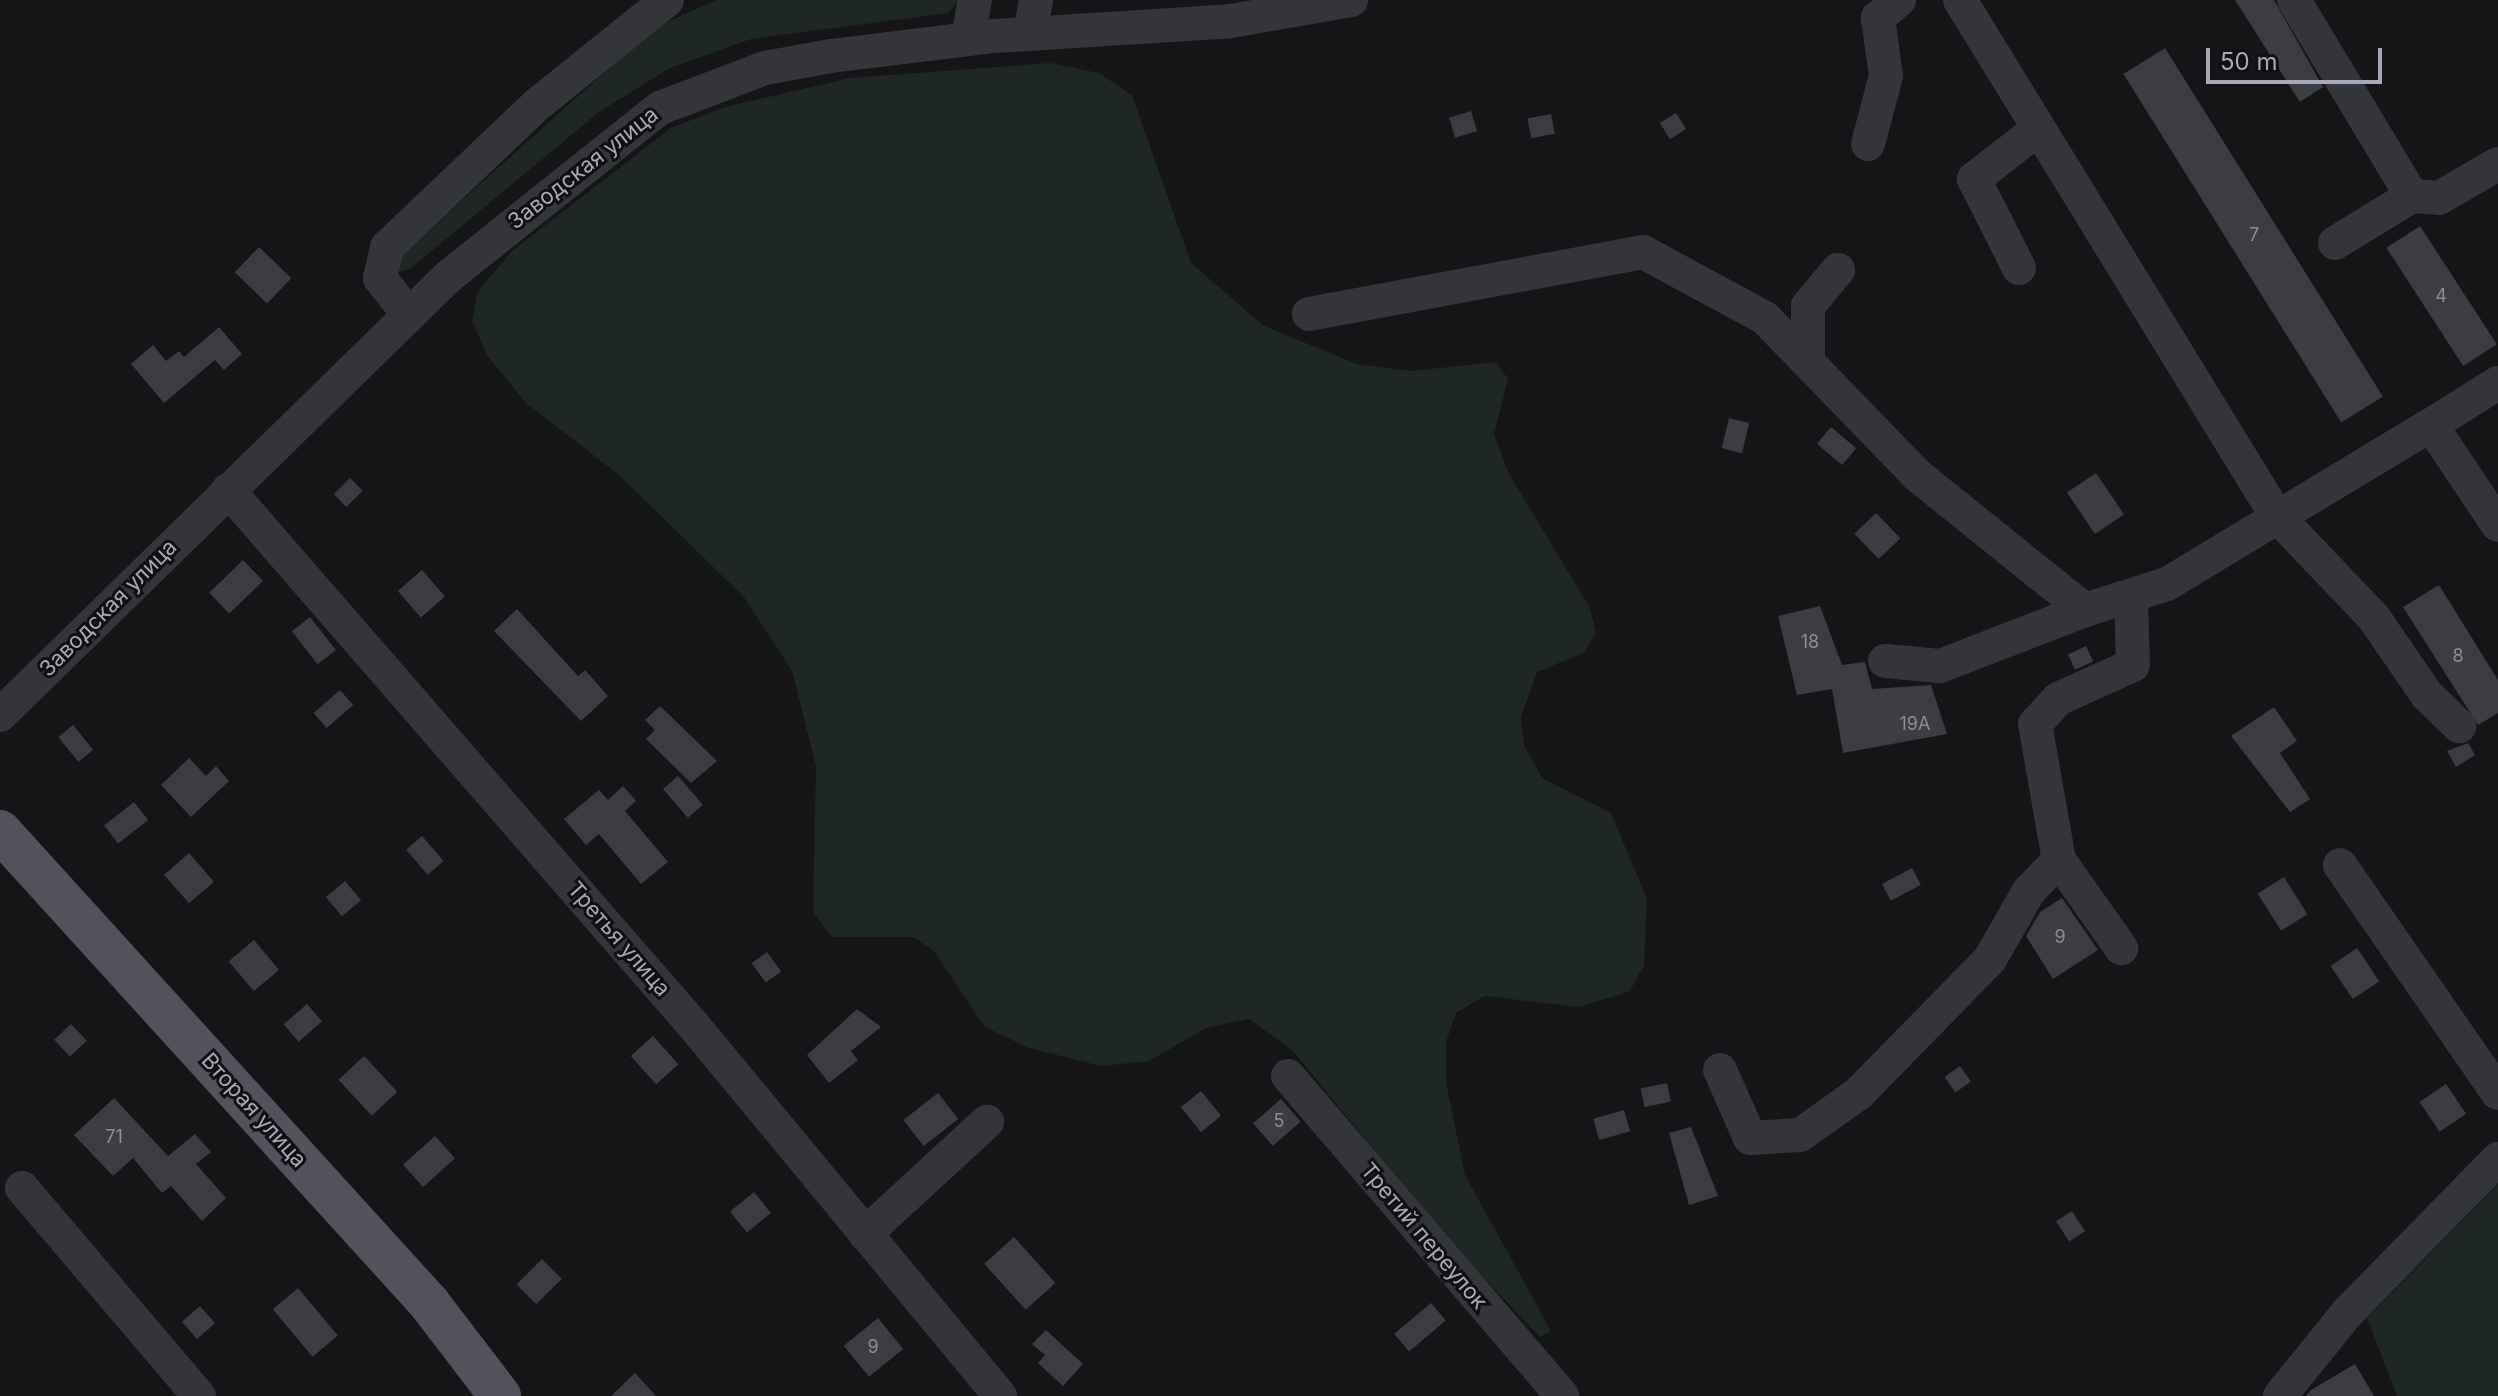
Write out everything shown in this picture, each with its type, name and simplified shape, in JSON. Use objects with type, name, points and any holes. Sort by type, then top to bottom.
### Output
[{"type":"main road","name":"Вторая улица","points":[[0,831],[429,1303],[500,1396]]},
{"type":"street","points":[[409,315],[380,278],[387,247],[539,103],[667,0]]},
{"type":"street","points":[[968,39],[975,0]]},
{"type":"street","points":[[1030,34],[1036,0]]},
{"type":"street","name":"Заводская улица","points":[[0,715],[409,315],[573,170],[660,108],[765,68],[968,39],[1231,21],[1351,0]]},
{"type":"street","points":[[1868,144],[1886,76],[1878,18],[1899,0]]},
{"type":"street","points":[[1960,0],[2276,515],[2374,618],[2427,695],[2459,726]]},
{"type":"street","points":[[2294,0],[2412,196]]},
{"type":"street","points":[[2019,268],[1974,179],[2037,130]]},
{"type":"street","points":[[2335,243],[2412,196],[2439,198],[2498,164]]},
{"type":"street","points":[[1309,314],[1643,252],[1765,318],[1917,475],[2085,610]]},
{"type":"street","points":[[1808,361],[1808,306],[1838,270]]},
{"type":"street","points":[[1885,661],[1940,666],[2085,610],[2131,598],[2201,565],[2276,515],[2498,383]]},
{"type":"street","points":[[2431,425],[2498,525]]},
{"type":"street","name":"Третья улица","points":[[228,490],[1000,1396]]},
{"type":"street","points":[[2121,948],[2059,860],[2035,724],[2058,699],[2133,665],[2131,598]]},
{"type":"street","points":[[1720,1070],[1750,1138],[1777,1141],[1832,1117],[1990,959],[2023,900],[2059,860]]},
{"type":"street","points":[[2340,865],[2498,1093]]},
{"type":"street","name":"Третий переулок","points":[[1288,1076],[1562,1396]]},
{"type":"street","points":[[865,1234],[987,1122]]},
{"type":"street","points":[[2280,1396],[2348,1312],[2498,1159]]},
{"type":"street","points":[[22,1188],[199,1396]]},
{"type":"shaded area","points":[[717,0],[960,0],[948,13],[751,39],[670,68],[599,112],[411,268],[399,272],[392,263],[654,28]]},
{"type":"shaded area","points":[[1050,63],[1099,73],[1132,95],[1191,263],[1264,326],[1357,364],[1411,371],[1496,362],[1508,379],[1494,434],[1509,474],[1590,608],[1596,633],[1583,653],[1537,672],[1521,717],[1524,745],[1542,778],[1611,813],[1647,899],[1644,965],[1630,991],[1579,1007],[1484,996],[1456,1013],[1446,1042],[1446,1082],[1465,1175],[1551,1331],[1540,1337],[1445,1237],[1293,1051],[1249,1019],[1208,1027],[1149,1061],[1101,1066],[1029,1048],[985,1027],[933,950],[913,937],[831,937],[813,911],[816,766],[792,671],[744,597],[618,474],[526,403],[487,355],[472,321],[478,291],[512,251],[671,128],[725,107],[850,78]]},
{"type":"shaded area","points":[[2498,1184],[2498,1396],[2397,1396],[2367,1318]]},
{"type":"building","points":[[2235,0],[2274,0],[2323,87],[2300,102]]},
{"type":"building","points":[[2165,48],[2383,397],[2341,423],[2123,74]]},
{"type":"building","points":[[1471,111],[1477,131],[1455,138],[1449,118]]},
{"type":"building","points":[[1676,113],[1686,129],[1670,139],[1660,123]]},
{"type":"building","points":[[1551,114],[1555,134],[1531,138],[1527,119]]},
{"type":"building","points":[[2420,226],[2497,344],[2463,366],[2386,248]]},
{"type":"building","points":[[259,247],[291,278],[267,303],[235,272]]},
{"type":"building","points":[[219,327],[242,354],[224,370],[215,360],[164,403],[131,364],[153,345],[166,361],[179,351],[184,357]]},
{"type":"building","points":[[1729,418],[1749,423],[1742,453],[1722,448]]},
{"type":"building","points":[[1831,427],[1856,448],[1842,465],[1817,444]]},
{"type":"building","points":[[2096,473],[2124,514],[2095,534],[2067,493]]},
{"type":"building","points":[[350,478],[363,491],[346,507],[334,494]]},
{"type":"building","points":[[1876,513],[1900,538],[1879,559],[1854,534]]},
{"type":"building","points":[[243,560],[263,581],[229,614],[209,593]]},
{"type":"building","points":[[422,570],[445,596],[421,617],[398,591]]},
{"type":"building","points":[[2439,585],[2498,680],[2498,713],[2478,725],[2403,607]]},
{"type":"building","points":[[1820,606],[1842,665],[1865,662],[1872,689],[1931,685],[1947,734],[1843,753],[1832,689],[1797,695],[1778,616]]},
{"type":"building","points":[[517,609],[578,676],[585,670],[608,696],[581,721],[494,631]]},
{"type":"building","points":[[310,617],[336,650],[318,664],[292,631]]},
{"type":"building","points":[[2086,646],[2093,661],[2075,670],[2068,654]]},
{"type":"building","points":[[340,690],[353,705],[327,728],[314,713]]},
{"type":"building","points":[[660,706],[717,761],[691,783],[646,739],[655,730],[645,720]]},
{"type":"building","points":[[2274,707],[2297,741],[2280,753],[2310,799],[2290,812],[2231,736]]},
{"type":"building","points":[[73,725],[93,750],[78,762],[58,737]]},
{"type":"building","points":[[2468,743],[2475,755],[2456,767],[2447,751]]},
{"type":"building","points":[[189,758],[206,776],[216,766],[229,781],[191,817],[161,785]]},
{"type":"building","points":[[678,776],[703,805],[688,818],[663,789]]},
{"type":"building","points":[[623,786],[636,801],[625,811],[668,862],[641,884],[599,834],[586,845],[564,819],[599,790],[608,800]]},
{"type":"building","points":[[134,802],[148,820],[118,844],[104,825]]},
{"type":"building","points":[[422,836],[444,861],[428,875],[406,850]]},
{"type":"building","points":[[189,853],[214,882],[189,903],[164,875]]},
{"type":"building","points":[[1912,868],[1921,885],[1891,901],[1882,884]]},
{"type":"building","points":[[2284,877],[2307,914],[2281,931],[2258,893]]},
{"type":"building","points":[[345,881],[361,900],[342,916],[326,897]]},
{"type":"building","points":[[2062,898],[2098,950],[2053,979],[2026,936],[2040,912]]},
{"type":"building","points":[[254,940],[279,970],[254,991],[229,961]]},
{"type":"building","points":[[2357,948],[2379,981],[2353,999],[2330,966]]},
{"type":"building","points":[[767,952],[781,971],[766,983],[752,963]]},
{"type":"building","points":[[307,1004],[322,1021],[299,1042],[284,1024]]},
{"type":"building","points":[[857,1009],[881,1027],[851,1051],[858,1060],[829,1083],[807,1055]]},
{"type":"building","points":[[71,1024],[87,1041],[70,1057],[54,1040]]},
{"type":"building","points":[[653,1036],[678,1064],[656,1084],[631,1056]]},
{"type":"building","points":[[364,1056],[397,1092],[372,1116],[338,1080]]},
{"type":"building","points":[[1960,1066],[1971,1082],[1955,1092],[1944,1077]]},
{"type":"building","points":[[1667,1083],[1671,1102],[1645,1107],[1641,1089]]},
{"type":"building","points":[[2446,1084],[2466,1114],[2440,1132],[2419,1102]]},
{"type":"building","points":[[1201,1091],[1221,1116],[1201,1132],[1181,1107]]},
{"type":"building","points":[[938,1093],[958,1119],[924,1146],[903,1120]]},
{"type":"building","points":[[114,1098],[168,1156],[195,1134],[211,1152],[196,1164],[226,1198],[202,1221],[171,1186],[162,1193],[133,1158],[113,1176],[74,1135]]},
{"type":"building","points":[[1281,1099],[1301,1122],[1273,1146],[1253,1123]]},
{"type":"building","points":[[1624,1110],[1630,1131],[1599,1140],[1593,1119]]},
{"type":"building","points":[[1691,1127],[1718,1196],[1689,1205],[1669,1133]]},
{"type":"building","points":[[435,1136],[455,1158],[423,1187],[403,1165]]},
{"type":"building","points":[[754,1192],[771,1213],[747,1232],[730,1212]]},
{"type":"building","points":[[2072,1211],[2085,1231],[2069,1241],[2056,1221]]},
{"type":"building","points":[[1014,1237],[1055,1283],[1026,1310],[984,1264]]},
{"type":"building","points":[[542,1259],[562,1279],[536,1304],[517,1284]]},
{"type":"building","points":[[298,1288],[338,1335],[313,1357],[273,1309]]},
{"type":"building","points":[[1431,1303],[1446,1321],[1409,1351],[1394,1334]]},
{"type":"building","points":[[200,1306],[215,1323],[197,1339],[182,1322]]},
{"type":"building","points":[[878,1318],[903,1349],[869,1377],[844,1346]]},
{"type":"building","points":[[1046,1330],[1083,1364],[1063,1386],[1038,1363],[1045,1355],[1032,1344]]},
{"type":"building","points":[[2355,1364],[2374,1396],[2306,1396],[2311,1390]]},
{"type":"building","points":[[635,1373],[656,1396],[611,1396]]}]
